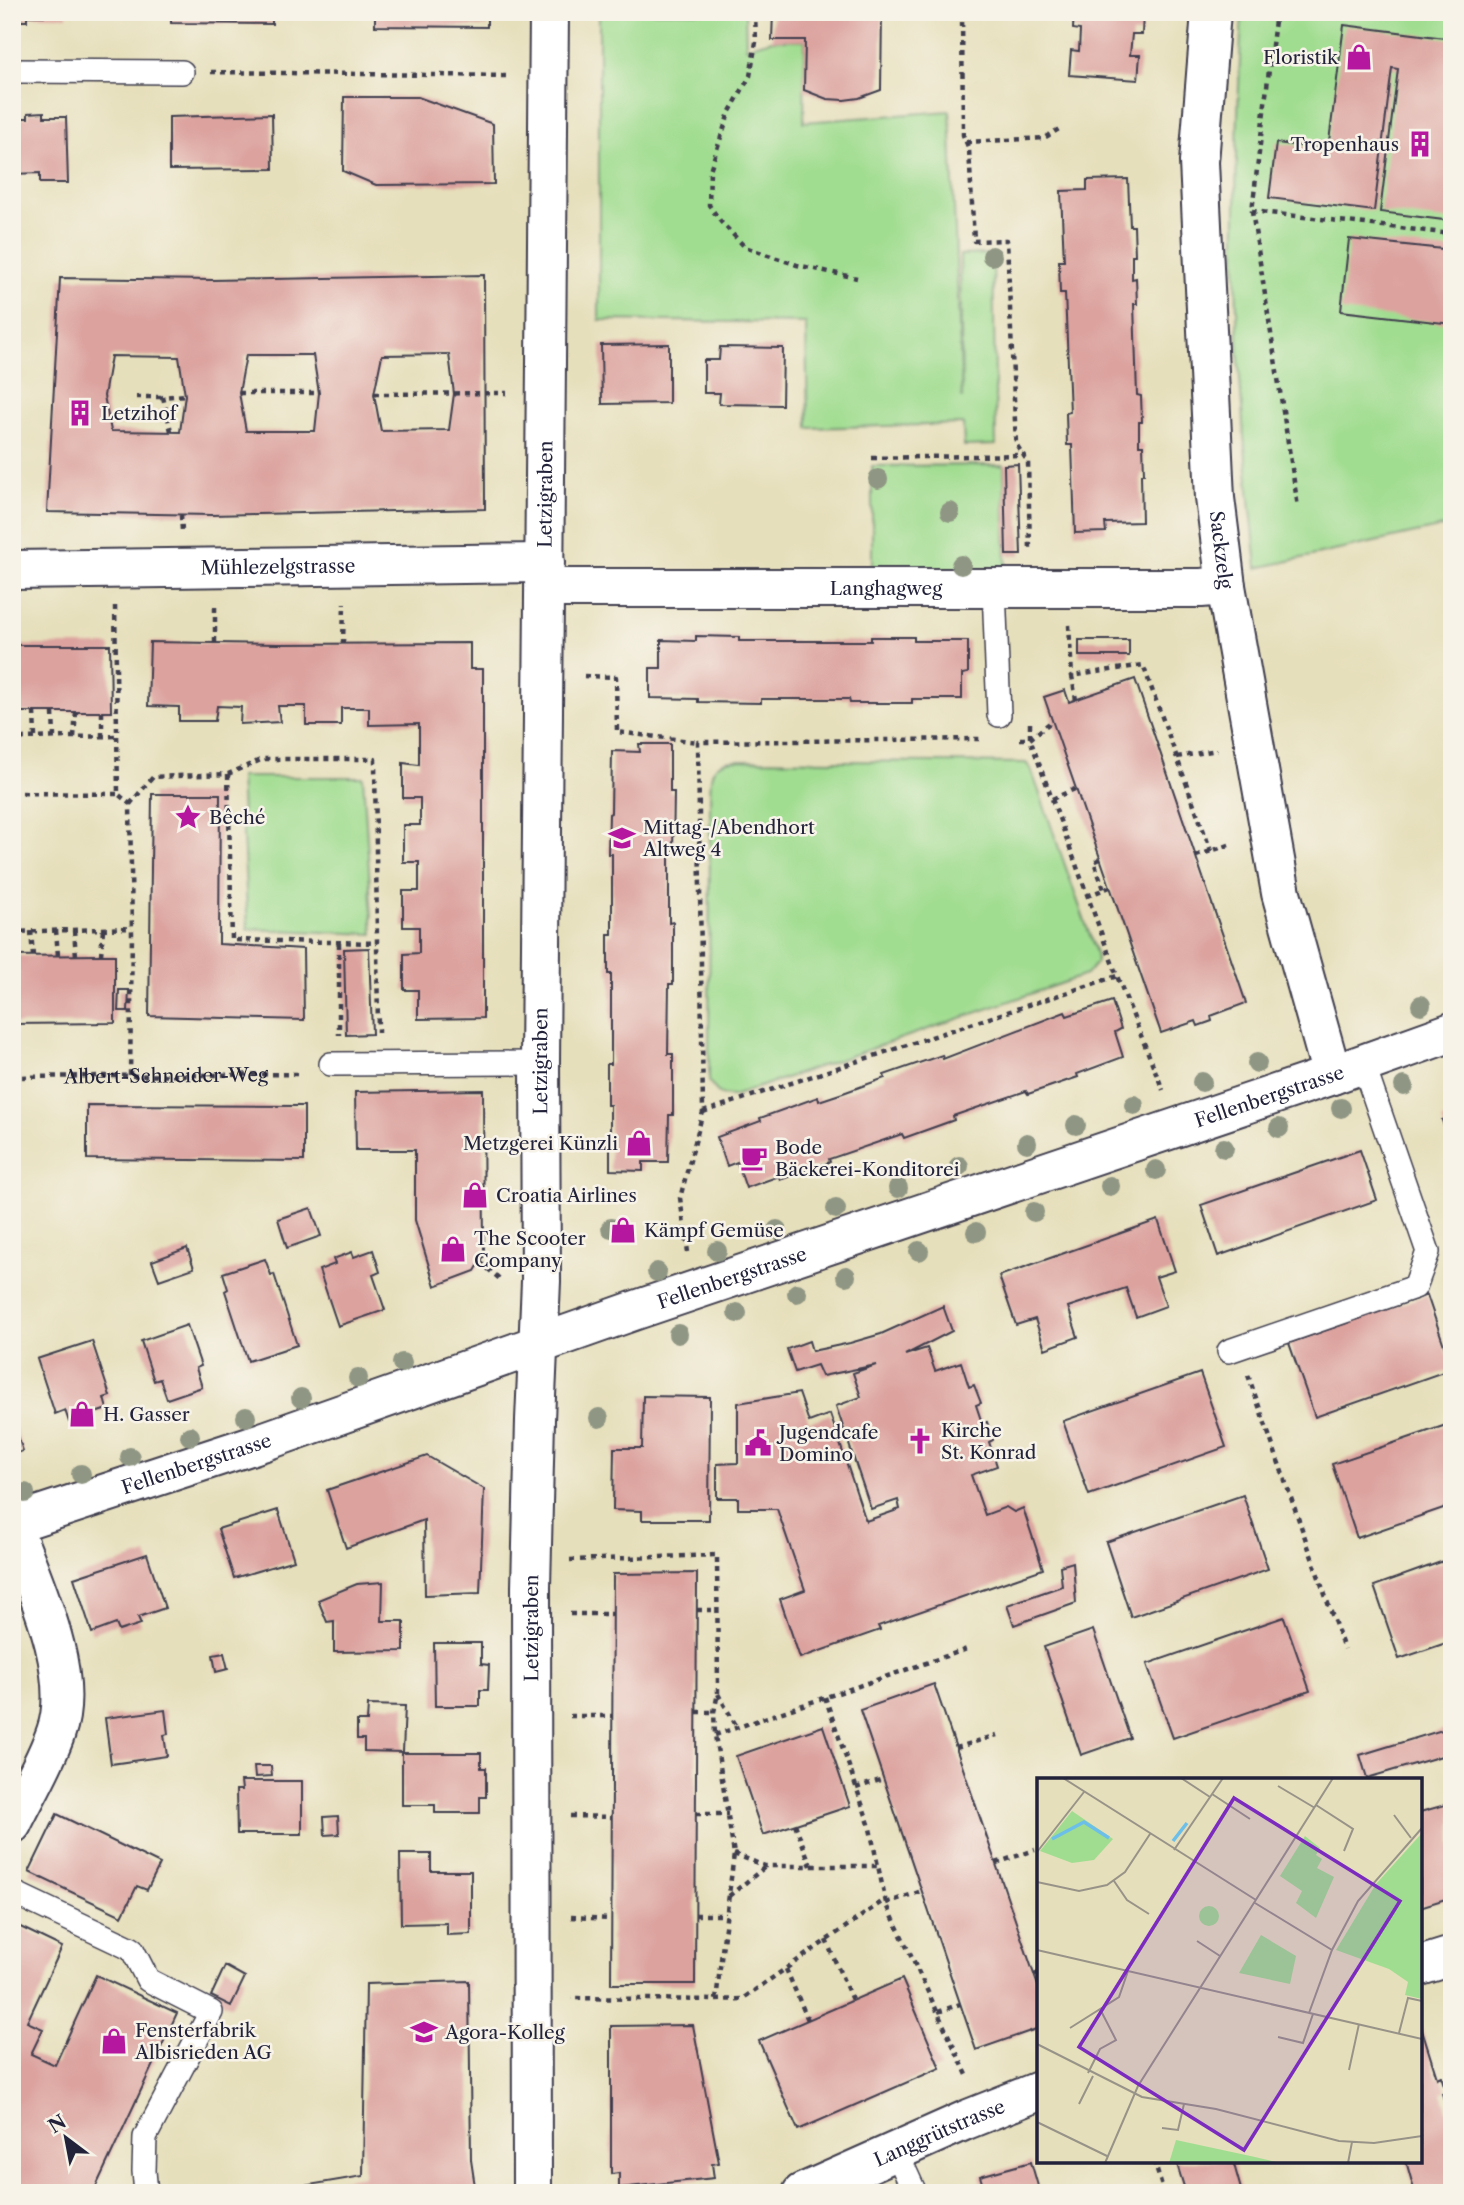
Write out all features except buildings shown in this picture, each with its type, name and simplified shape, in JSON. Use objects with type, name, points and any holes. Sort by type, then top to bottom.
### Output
[{"type":"street","name":"Letzigraben","points":[[532,2193],[531,1587],[542,1269],[540,1063],[550,12]]},
{"type":"street","name":"Sackzelg","points":[[1211,12],[1199,162],[1214,498],[1226,586],[1282,893],[1348,1069]]},
{"type":"street","name":"Mühlezelgstrasse","points":[[12,570],[545,576]]},
{"type":"street","name":"Langhagweg","points":[[545,576],[1030,588],[1226,586]]},
{"type":"street","name":"Fellenbergstrasse","points":[[12,1525],[251,1446],[538,1344],[1452,1032]]},
{"type":"street","points":[[12,1525],[54,1643],[62,1687],[57,1731],[12,1824]]},
{"type":"street","points":[[1422,1965],[1452,1956]]},
{"type":"street","name":"Langgrütstrasse","points":[[802,2193],[1037,2092]]},
{"type":"lane","points":[[12,71],[182,72]]},
{"type":"lane","points":[[999,715],[1030,588]]},
{"type":"lane","points":[[335,1064],[540,1063]]},
{"type":"lane","points":[[1233,1350],[1415,1287],[1428,1252],[1348,1069]]},
{"type":"lane","points":[[12,1892],[132,1950],[148,1980],[211,2012],[145,2137],[146,2193]]},
{"type":"lane","points":[[896,2151],[915,2193]]},
{"type":"path","points":[[755,12],[756,42],[750,76],[729,113],[710,170],[709,205],[745,247],[796,265],[857,278]]},
{"type":"path","points":[[962,12],[963,135],[969,149],[974,241],[1007,240],[1016,444],[1028,462],[1030,588],[1072,676],[1076,700]]},
{"type":"path","points":[[1276,12],[1252,211],[1298,507]]},
{"type":"path","points":[[182,72],[519,76]]},
{"type":"path","points":[[966,142],[1044,138],[1059,129]]},
{"type":"path","points":[[1252,211],[1452,234]]},
{"type":"path","points":[[239,393],[319,393]]},
{"type":"path","points":[[374,394],[516,393]]},
{"type":"path","points":[[136,397],[185,395]]},
{"type":"path","points":[[163,397],[171,431]]},
{"type":"path","points":[[872,458],[1023,455]]},
{"type":"path","points":[[344,597],[344,644]]},
{"type":"path","points":[[215,598],[215,642]]},
{"type":"path","points":[[115,599],[118,793]]},
{"type":"path","points":[[1072,676],[1143,665],[1211,851]]},
{"type":"path","points":[[584,676],[616,677],[617,732],[698,742],[989,739]]},
{"type":"path","points":[[34,712],[35,737]]},
{"type":"path","points":[[74,737],[76,712]]},
{"type":"path","points":[[102,712],[102,737]]},
{"type":"path","points":[[53,713],[54,737]]},
{"type":"path","points":[[1030,714],[1030,739],[1117,976],[1163,1090]]},
{"type":"path","points":[[12,720],[23,737]]},
{"type":"path","points":[[1016,739],[1030,739],[1052,721]]},
{"type":"path","points":[[12,745],[23,737],[117,736]]},
{"type":"path","points":[[688,1253],[680,1198],[703,1112],[698,742]]},
{"type":"path","points":[[1177,757],[1225,749]]},
{"type":"path","points":[[130,1075],[130,804],[153,777],[228,774],[263,759],[375,759],[378,1064]]},
{"type":"path","points":[[228,774],[232,940],[377,943]]},
{"type":"path","points":[[1052,799],[1075,789]]},
{"type":"path","points":[[12,793],[118,793],[130,804]]},
{"type":"path","points":[[1196,856],[1244,840]]},
{"type":"path","points":[[1087,896],[1107,888],[1094,862],[1100,859]]},
{"type":"path","points":[[12,932],[132,928]]},
{"type":"path","points":[[101,955],[103,929]]},
{"type":"path","points":[[56,930],[58,956]]},
{"type":"path","points":[[74,930],[76,956]]},
{"type":"path","points":[[31,931],[33,956]]},
{"type":"path","points":[[335,1064],[339,943]]},
{"type":"path","points":[[703,1112],[1117,976]]},
{"type":"path","name":"Albert-Schneider-Weg","points":[[12,1077],[305,1074]]},
{"type":"path","points":[[480,1262],[501,1280]]},
{"type":"path","points":[[1233,1350],[1344,1649]]},
{"type":"path","points":[[562,1560],[717,1555],[718,1693],[715,1735],[734,1854],[716,2000]]},
{"type":"path","points":[[697,1610],[716,1611]]},
{"type":"path","points":[[562,1614],[613,1614]]},
{"type":"path","points":[[715,1735],[967,1649]]},
{"type":"path","points":[[718,1693],[737,1727]]},
{"type":"path","points":[[825,1697],[869,1824],[886,1901],[969,2079]]},
{"type":"path","points":[[696,1712],[715,1712]]},
{"type":"path","points":[[562,1716],[612,1716]]},
{"type":"path","points":[[956,1748],[997,1735]]},
{"type":"path","points":[[856,1788],[883,1779]]},
{"type":"path","points":[[696,1814],[728,1814]]},
{"type":"path","points":[[562,1816],[612,1818]]},
{"type":"path","points":[[795,1824],[810,1866]]},
{"type":"path","points":[[996,1863],[1035,1850]]},
{"type":"path","points":[[734,1854],[765,1866],[878,1866]]},
{"type":"path","points":[[729,1896],[765,1866]]},
{"type":"path","points":[[562,1998],[742,1999],[886,1901],[922,1891]]},
{"type":"path","points":[[695,1916],[726,1915]]},
{"type":"path","points":[[563,1917],[611,1919]]},
{"type":"path","points":[[827,1940],[852,2000]]},
{"type":"path","points":[[786,1969],[808,2020]]},
{"type":"path","points":[[938,2012],[960,2004]]},
{"type":"path","points":[[1155,2163],[1164,2193]]},
{"type":"green space","points":[[599,12],[745,12],[746,47],[772,40],[805,40],[804,122],[950,111],[962,399],[960,255],[993,254],[996,445],[964,446],[963,424],[808,428],[806,323],[599,320]]},
{"type":"green space","points":[[1242,12],[1452,12],[1452,525],[1257,568],[1243,428],[1237,309],[1237,160]]},
{"type":"green space","points":[[1004,465],[1006,569],[872,572],[872,466]]},
{"type":"green space","points":[[725,761],[1026,763],[1031,769],[1097,962],[1086,975],[733,1096],[719,1093],[709,1081],[710,785],[715,768]]},
{"type":"green space","points":[[240,777],[363,777],[373,934],[248,929]]},
{"type":"place","name":"Floristik","points":[[1359,57]]},
{"type":"place","name":"Tropenhaus","points":[[1420,144]]},
{"type":"place","name":"Letzihof","points":[[80,413]]},
{"type":"place","name":"Bêché","points":[[188,817]]},
{"type":"place","name":"Mittag-/Abendhort Altweg 4","points":[[622,838]]},
{"type":"place","name":"Metzgerei Künzli","points":[[639,1143]]},
{"type":"place","name":"Bode Bäckerei-Konditorei","points":[[754,1158]]},
{"type":"place","name":"Croatia Airlines","points":[[475,1195]]},
{"type":"place","name":"Kämpf Gemüse","points":[[623,1230]]},
{"type":"place","name":"The Scooter Company","points":[[453,1249]]},
{"type":"place","name":"H. Gasser","points":[[82,1414]]},
{"type":"place","name":"Kirche St. Konrad","points":[[920,1441]]},
{"type":"place","name":"Jugendcafe Domino","points":[[758,1443]]},
{"type":"place","name":"Agora-Kolleg","points":[[424,2032]]},
{"type":"place","name":"Fensterfabrik Albisrieden AG","points":[[114,2041]]}]
